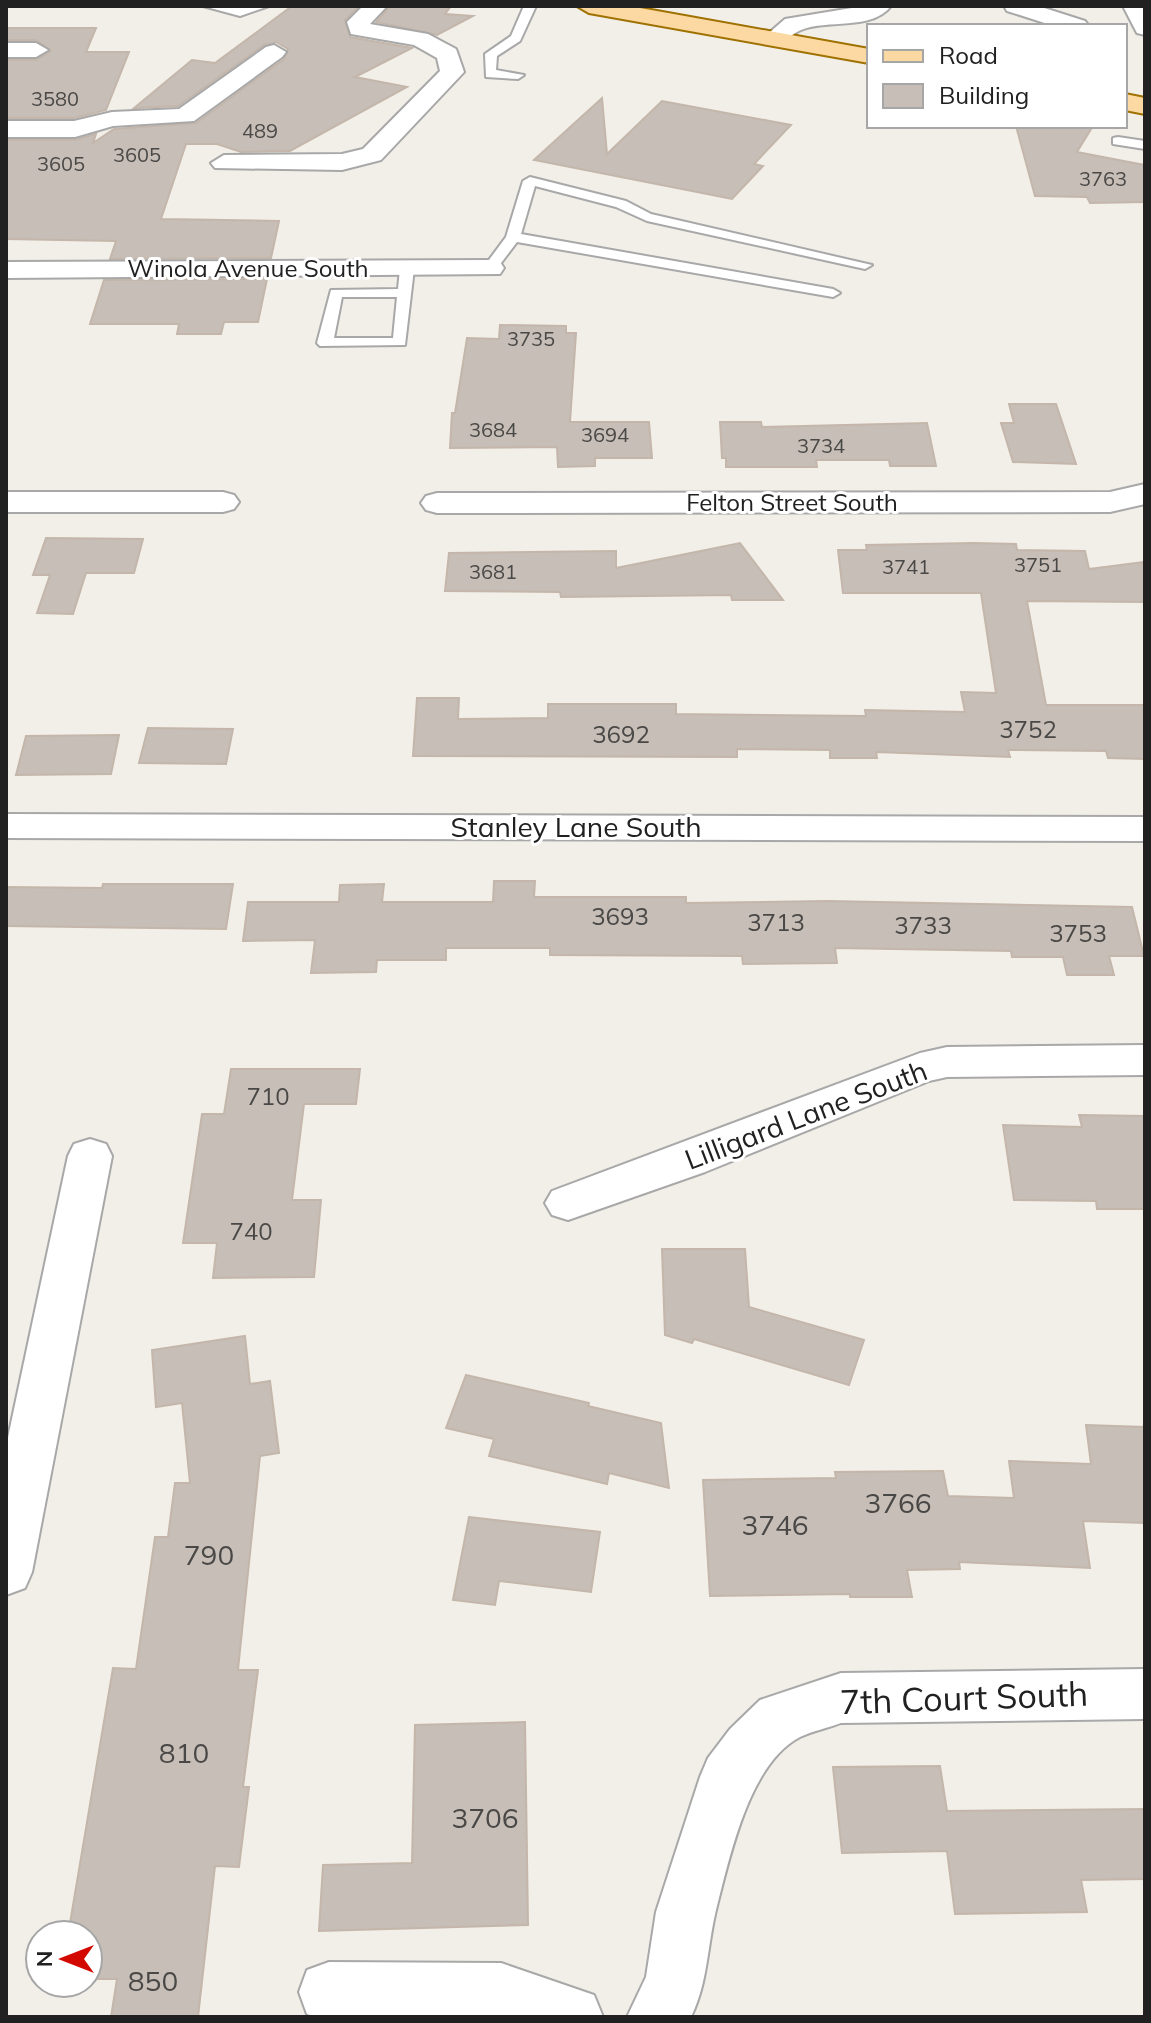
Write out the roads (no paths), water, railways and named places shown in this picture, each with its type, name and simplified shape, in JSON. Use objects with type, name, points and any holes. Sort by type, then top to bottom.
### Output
[{"type":"main road","points":[[589,6],[646,11],[867,56]]},
{"type":"street","points":[[224,163],[342,162],[379,152],[452,72],[448,54],[432,43],[359,29],[358,22],[376,6]]},
{"type":"street","points":[[774,39],[793,24],[870,12],[880,6]]},
{"type":"street","points":[[1015,6],[1071,24]]},
{"type":"street","points":[[1134,6],[1145,28]]},
{"type":"street","points":[[6,50],[36,50]]},
{"type":"street","points":[[6,129],[75,129],[112,119],[185,116],[274,52]]},
{"type":"street","name":"Winola Avenue South","points":[[6,270],[406,281],[490,268]]},
{"type":"street","name":"Felton Street South","points":[[437,503],[1110,502],[1145,494]]},
{"type":"street","points":[[6,502],[223,502]]},
{"type":"street","name":"Stanley Lane South","points":[[6,826],[1145,829]]},
{"type":"street","name":"Lilligard Lane South","points":[[568,1203],[689,1160],[920,1068],[947,1062],[1145,1060]]},
{"type":"street","points":[[6,1572],[90,1156]]},
{"type":"street","name":"7th Court South","points":[[658,2017],[675,1984],[686,1912],[728,1777],[750,1747],[780,1718],[841,1698],[1145,1694]]},
{"type":"street","points":[[329,1992],[501,1993],[572,2017]]},
{"type":"lane","points":[[209,6],[240,12],[263,6]]},
{"type":"lane","points":[[518,75],[490,74],[491,54],[516,38],[530,6]]},
{"type":"lane","points":[[1118,141],[1145,145]]},
{"type":"lane","points":[[490,268],[513,237],[530,181],[621,204],[647,217],[865,265]]},
{"type":"lane","points":[[513,237],[833,293]]},
{"type":"lane","points":[[406,281],[400,342],[325,343],[333,295],[406,281]]}]
